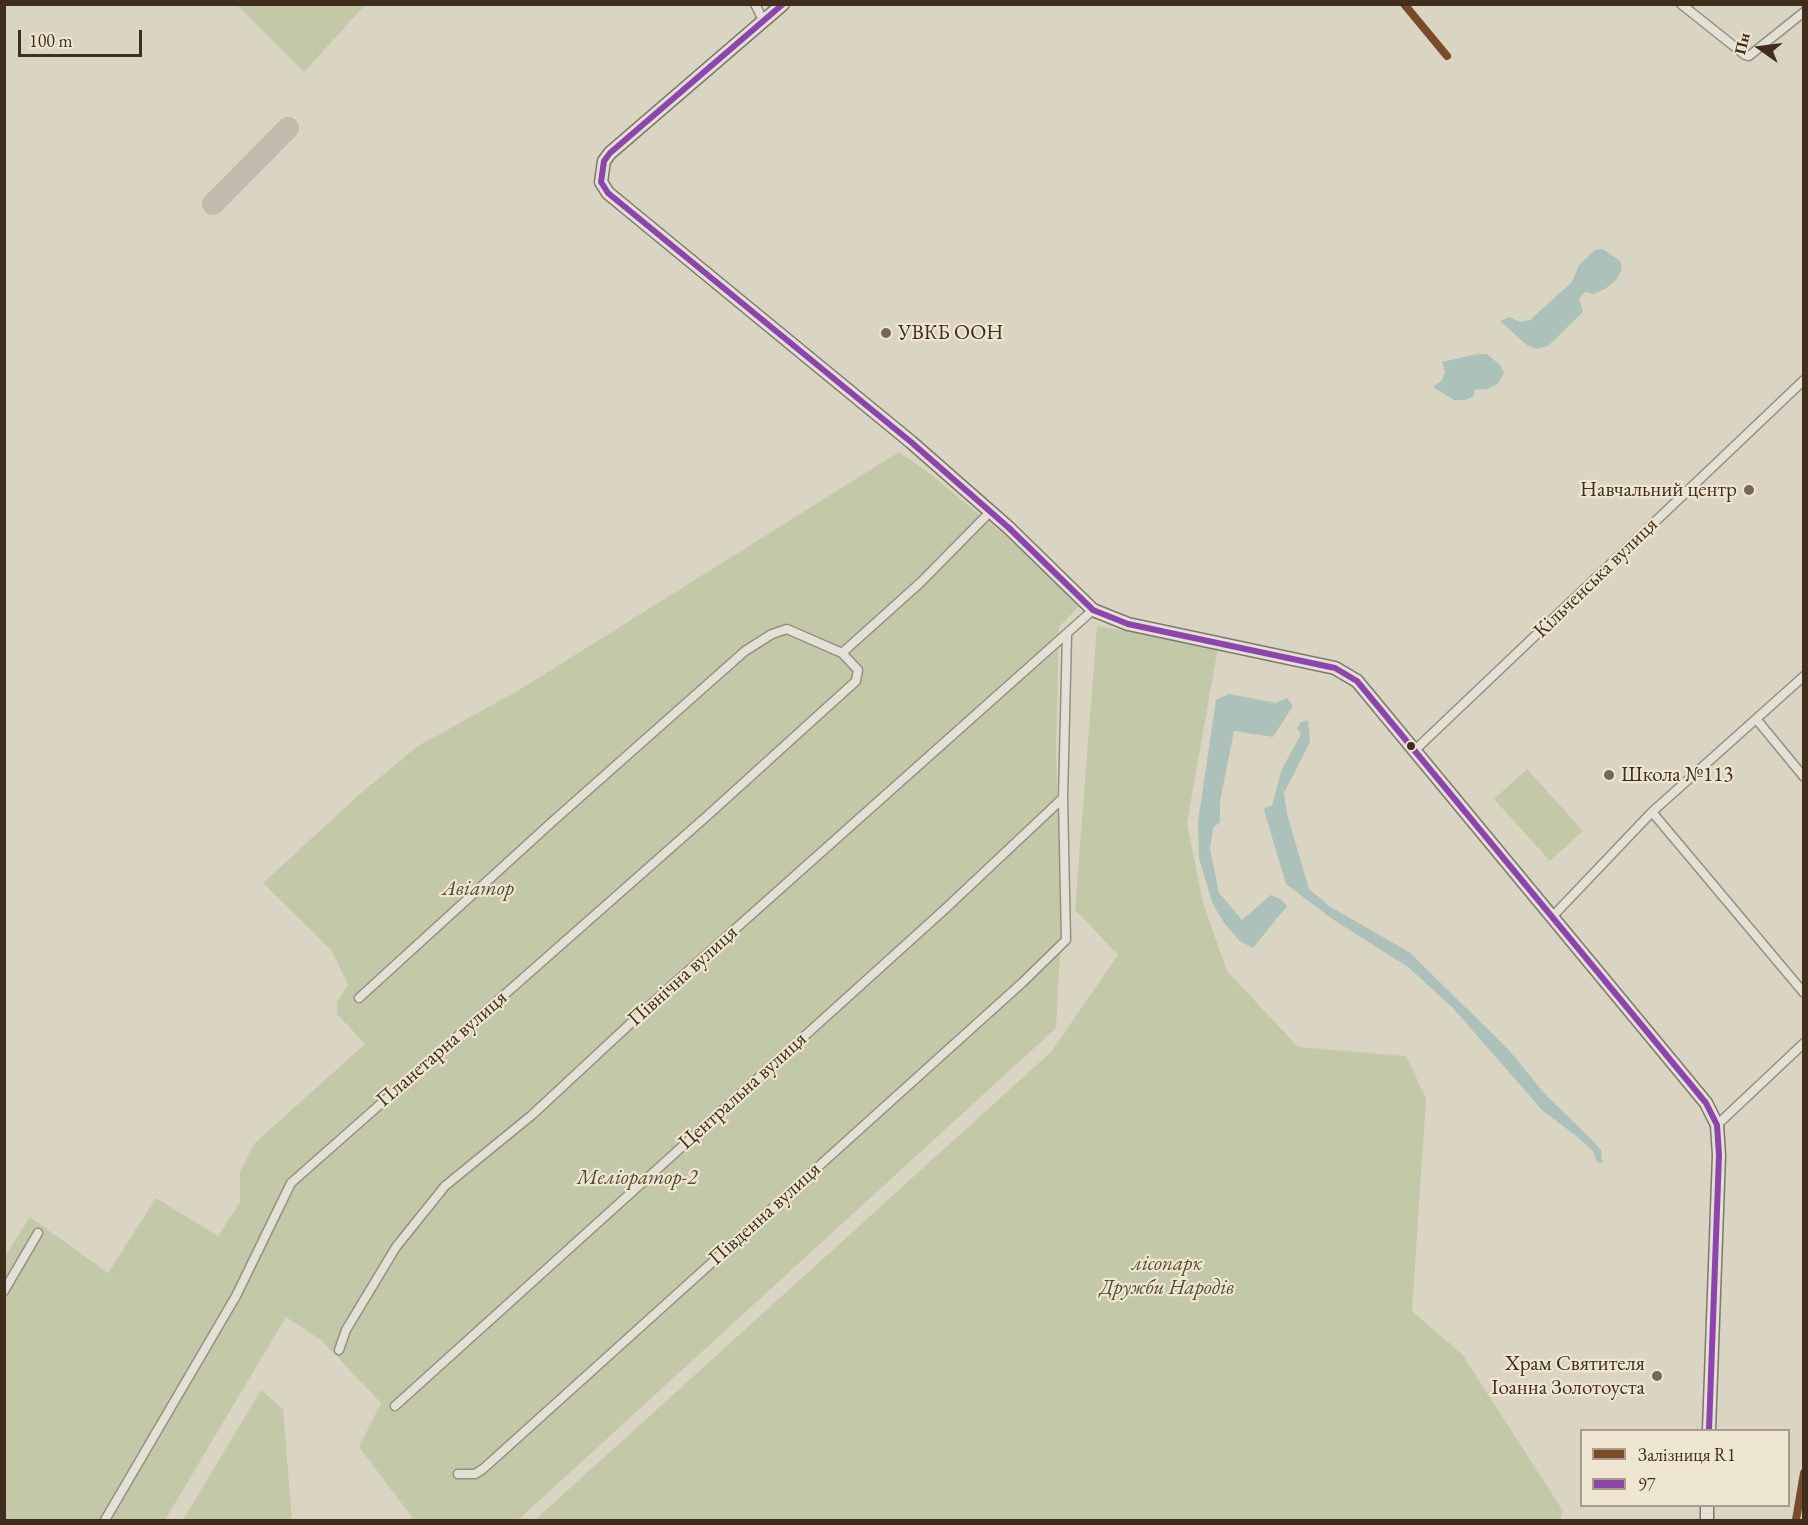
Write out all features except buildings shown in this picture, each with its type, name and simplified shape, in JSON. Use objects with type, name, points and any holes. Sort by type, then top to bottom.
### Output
[{"type":"street","points":[[754,4],[763,20]]},
{"type":"street","points":[[783,4],[610,153],[601,171],[602,182],[608,193],[902,435],[990,512],[1093,610],[1128,624],[1335,668],[1357,681],[1706,1103],[1717,1125],[1719,1155],[1709,1429]]},
{"type":"street","points":[[1681,4],[1749,56],[1803,12]]},
{"type":"street","name":"Кільченська вулиця","points":[[1415,750],[1803,380]]},
{"type":"street","points":[[359,998],[552,822],[746,651],[772,634],[787,629],[842,653],[920,583],[990,512]]},
{"type":"street","name":"Північна вулиця","points":[[339,1350],[346,1330],[396,1247],[445,1186],[532,1115],[660,996],[1093,610]]},
{"type":"street","points":[[1063,798],[1067,634]]},
{"type":"street","name":"Планетарна вулиця","points":[[105,1521],[236,1296],[291,1183],[707,816],[856,681],[858,670],[842,653]]},
{"type":"street","points":[[1552,917],[1652,812],[1757,720],[1803,676]]},
{"type":"street","points":[[1757,720],[1803,777]]},
{"type":"street","name":"Південна вулиця","points":[[458,1473],[475,1474],[483,1468],[1023,982],[1066,940],[1063,798]]},
{"type":"street","name":"Центральна вулиця","points":[[395,1406],[936,918],[1063,798]]},
{"type":"street","points":[[1652,812],[1803,993]]},
{"type":"street","points":[[1717,1125],[1803,1043]]},
{"type":"street","points":[[4,1291],[38,1233]]},
{"type":"green space","points":[[237,5],[365,5],[304,72]]},
{"type":"green space","points":[[899,452],[928,472],[1084,601],[1059,627],[1056,753],[1061,934],[1056,1028],[518,1520],[414,1520],[359,1447],[381,1403],[321,1340],[286,1317],[165,1520],[5,1520],[5,1256],[30,1217],[108,1273],[156,1198],[218,1236],[240,1202],[240,1171],[255,1143],[365,1044],[337,1014],[337,1002],[348,985],[332,951],[263,883],[360,794],[418,746],[519,690]]},
{"type":"green space","name":"лісопарк Дружби Народів","points":[[1097,626],[1218,647],[1187,823],[1203,903],[1227,971],[1298,1047],[1406,1056],[1426,1098],[1412,1311],[1462,1354],[1563,1511],[1560,1520],[535,1520],[1051,1052],[1118,955],[1075,910]]},
{"type":"green space","points":[[1527,769],[1583,831],[1550,861],[1494,799]]},
{"type":"green space","points":[[261,1390],[283,1409],[292,1520],[183,1520]]},
{"type":"water","points":[[1603,249],[1620,261],[1622,269],[1616,280],[1594,294],[1585,292],[1579,298],[1583,312],[1548,346],[1537,349],[1527,345],[1500,321],[1510,317],[1520,322],[1530,320],[1572,282],[1579,265],[1595,250]]},
{"type":"water","points":[[1487,354],[1500,365],[1504,373],[1498,384],[1487,389],[1474,390],[1474,396],[1465,400],[1454,400],[1433,387],[1442,380],[1445,372],[1442,362]]},
{"type":"water","points":[[1229,694],[1276,703],[1287,698],[1293,706],[1273,737],[1234,731],[1220,801],[1220,822],[1213,828],[1210,849],[1219,893],[1242,920],[1271,895],[1282,900],[1287,906],[1253,948],[1240,941],[1224,923],[1212,902],[1199,858],[1198,822],[1216,700]]},
{"type":"water","points":[[1308,720],[1310,742],[1284,793],[1287,814],[1309,889],[1329,906],[1409,952],[1508,1049],[1544,1093],[1594,1142],[1601,1150],[1602,1163],[1597,1162],[1593,1151],[1542,1110],[1453,1008],[1408,967],[1331,918],[1286,884],[1264,810],[1272,806],[1281,771],[1301,734],[1297,728],[1301,722]]},
{"type":"taxiway","points":[[213,204],[288,128]]},
{"type":"rail line","name":"R1","points":[[1404,4],[1447,56]]},
{"type":"rail line","name":"R1","points":[[1796,1520],[1804,1473]]},
{"type":"transit line","name":"97","points":[[783,4],[610,153],[604,161],[601,182],[608,193],[911,442],[1009,528],[1093,610],[1128,624],[1335,668],[1357,681],[1706,1103],[1717,1125],[1719,1155],[1709,1429]]},
{"type":"place","name":"УВКБ ООН","points":[[886,333]]},
{"type":"place","name":"Навчальний центр","points":[[1749,490]]},
{"type":"place","name":"Школа №113","points":[[1609,775]]},
{"type":"place","name":"Храм Святителя Іоанна Золотоуста","points":[[1657,1376]]},
{"type":"park label","name":"Авіатор","points":[[478,889]]},
{"type":"park label","name":"Меліоратор-2","points":[[637,1178]]}]
